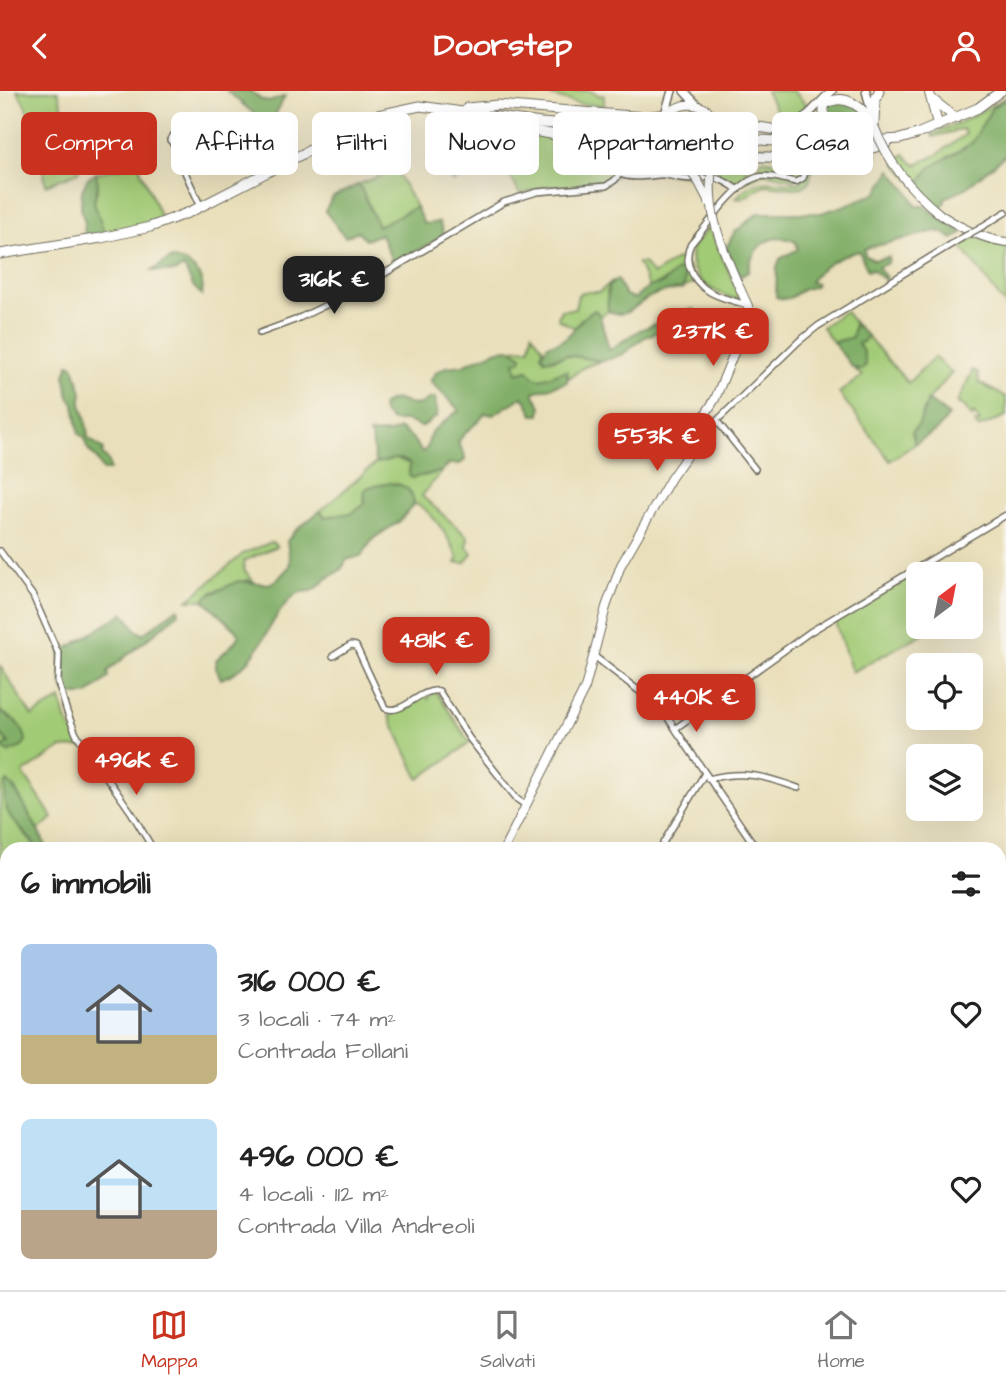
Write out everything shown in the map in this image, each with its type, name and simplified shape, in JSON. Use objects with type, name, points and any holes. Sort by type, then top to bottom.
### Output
[{"type":"main road","points":[[879,91],[874,109],[874,126],[883,148],[904,180],[941,215],[964,229],[1006,242]]},
{"type":"main road","points":[[873,147],[938,126],[987,102],[1001,91]]},
{"type":"main road","points":[[823,112],[827,99],[839,92],[858,97],[866,112]]},
{"type":"main road","points":[[930,95],[956,118]]},
{"type":"main road","points":[[930,95],[938,126]]},
{"type":"main road","points":[[0,254],[101,238],[150,227],[201,207],[378,115],[420,106],[469,112]]},
{"type":"main road","points":[[452,109],[498,106],[578,112]]},
{"type":"main road","points":[[673,112],[682,106],[698,106],[709,112]]},
{"type":"main road","points":[[539,123],[772,140]]},
{"type":"main road","points":[[873,141],[900,139]]},
{"type":"main road","points":[[692,175],[711,205]]},
{"type":"main road","points":[[507,842],[585,688],[621,565],[671,478],[697,441],[695,431],[722,384],[748,319],[748,306],[724,253],[711,205],[710,175]]},
{"type":"street","points":[[665,112],[672,91]]},
{"type":"street","points":[[684,91],[698,106]]},
{"type":"street","points":[[813,112],[832,91]]},
{"type":"street","points":[[866,91],[874,126]]},
{"type":"street","points":[[987,102],[1006,94]]},
{"type":"street","points":[[186,175],[201,207]]},
{"type":"street","points":[[260,333],[295,320],[357,290],[504,202],[537,192],[606,185],[619,175]]},
{"type":"street","points":[[627,175],[648,175]]},
{"type":"street","points":[[669,175],[682,179],[719,177],[738,190]]},
{"type":"street","points":[[748,306],[711,294],[701,287],[693,275],[687,251],[746,182],[759,176],[771,176],[796,182],[803,179],[804,175]]},
{"type":"street","points":[[697,441],[818,326],[1006,212]]},
{"type":"street","points":[[717,421],[755,469]]},
{"type":"street","points":[[676,728],[810,632],[1006,515]]},
{"type":"street","points":[[0,551],[33,596],[59,655],[58,682],[66,712],[76,734],[149,842]]},
{"type":"street","points":[[333,656],[351,645],[356,646],[385,708],[389,710],[396,710],[431,690],[439,691],[469,738],[517,799],[525,805]]},
{"type":"street","points":[[594,656],[661,708],[752,842]]},
{"type":"street","points":[[707,776],[754,774],[798,788]]},
{"type":"street","points":[[664,842],[707,776]]},
{"type":"green space","points":[[17,91],[58,91],[63,112],[28,112]]},
{"type":"green space","points":[[227,91],[251,91],[260,99],[269,102],[285,96],[277,112],[252,112]]},
{"type":"green space","points":[[552,91],[590,91],[604,95],[604,106],[580,104],[551,96]]},
{"type":"green space","points":[[766,91],[793,91],[808,106],[810,112],[777,112]]},
{"type":"green space","points":[[843,96],[850,98],[859,104],[863,112],[825,112],[830,101]]},
{"type":"green space","points":[[1006,97],[992,108],[972,143],[930,168],[917,187],[895,163],[904,154],[915,165],[935,156],[966,134],[963,129],[933,137],[932,134],[958,124]]},
{"type":"green space","points":[[1006,98],[1006,155],[966,188],[945,198],[940,209],[917,185],[930,168],[972,143],[992,108]]},
{"type":"green space","points":[[539,134],[553,137],[553,175],[617,175],[603,184],[580,183],[577,186],[540,189],[520,194],[510,176],[539,175]]},
{"type":"green space","points":[[758,146],[772,147],[772,153],[758,152]]},
{"type":"green space","points":[[762,159],[772,161],[772,175],[764,173],[736,186],[716,175],[758,175]]},
{"type":"green space","points":[[891,170],[916,206],[924,206],[962,233],[953,239],[935,231],[864,249],[865,255],[874,260],[889,257],[888,263],[878,267],[887,279],[885,280],[872,269],[868,271],[859,251],[825,266],[810,282],[816,283],[814,287],[788,298],[776,297],[780,259],[798,249],[796,242],[778,238],[759,248],[748,272],[741,276],[726,248],[734,233],[758,213],[821,213],[843,206],[877,193]]},
{"type":"green space","points":[[44,175],[71,175],[46,185]]},
{"type":"green space","points":[[96,175],[143,175],[162,220],[103,234],[94,202],[98,185]]},
{"type":"green space","points":[[96,175],[98,185],[94,202],[104,232],[84,238],[85,223],[81,209],[82,191],[87,179]]},
{"type":"green space","points":[[383,175],[399,175],[416,207],[378,226],[359,184]]},
{"type":"green space","points":[[451,175],[468,175],[452,182]]},
{"type":"green space","points":[[774,175],[802,175],[793,179]]},
{"type":"green space","points":[[805,175],[811,175],[809,182],[803,187],[764,185],[742,199],[736,198],[745,189],[760,182],[801,182]]},
{"type":"green space","points":[[359,184],[378,226],[416,207],[424,224],[439,222],[444,235],[394,266],[381,234],[365,240],[358,231],[345,237],[325,211],[333,197]]},
{"type":"green space","points":[[709,227],[739,300],[711,289],[697,276],[693,268],[692,247]]},
{"type":"green space","points":[[974,237],[1006,246],[1006,306],[960,245]]},
{"type":"green space","points":[[170,259],[184,262],[195,270],[203,288],[202,295],[193,286],[184,267],[174,272],[152,271]]},
{"type":"green space","points":[[677,259],[688,267],[694,283],[683,288],[683,271],[646,291],[648,286],[638,263],[644,263],[653,275]]},
{"type":"green space","points":[[677,270],[683,271],[683,288],[654,295],[621,314],[608,311],[608,287],[617,279],[625,295],[636,299],[651,286],[663,283]]},
{"type":"green space","points":[[611,283],[607,292],[608,311],[600,316],[595,310],[580,320],[575,328],[559,320],[561,310],[575,309],[578,295],[583,292],[599,292]]},
{"type":"green space","points":[[694,309],[696,314],[693,317],[643,338],[623,354],[609,359],[601,361],[567,355],[545,360],[541,354],[549,344],[557,343],[569,335],[595,310],[600,316],[609,350],[640,330]]},
{"type":"green space","points":[[845,311],[854,323],[854,337],[833,342],[822,327]]},
{"type":"green space","points":[[854,323],[867,336],[863,342],[858,343],[866,365],[861,370],[852,367],[833,342],[852,338]]},
{"type":"green space","points":[[532,333],[543,348],[541,354],[552,360],[566,355],[601,361],[584,367],[569,378],[567,371],[541,380],[531,375],[516,373],[515,362],[522,356],[511,349],[530,348]]},
{"type":"green space","points":[[867,336],[908,383],[934,357],[952,373],[928,400],[919,424],[912,432],[915,444],[890,461],[839,393],[862,376],[854,369],[858,370],[866,365],[863,352],[857,343]]},
{"type":"green space","points":[[511,349],[522,356],[521,361],[515,362],[517,373],[528,370],[537,378],[546,378],[567,371],[567,382],[534,392],[541,406],[540,415],[533,415],[522,397],[493,415],[485,413],[458,443],[465,460],[460,464],[449,464],[442,471],[412,478],[409,475],[410,464],[405,461],[397,459],[376,463],[369,434],[390,433],[400,429],[411,437],[422,452],[427,448],[431,432],[459,410],[430,381],[436,372],[446,367],[463,365],[498,350]]},
{"type":"green space","points":[[69,364],[73,365],[82,393],[81,403],[88,438],[103,449],[102,454],[109,462],[110,470],[103,470],[88,449],[85,438],[79,434],[65,375]]},
{"type":"green space","points":[[973,370],[978,373],[979,383],[1006,397],[1006,416],[978,428],[975,423],[980,422],[974,413],[972,417],[965,407],[957,403]]},
{"type":"green space","points":[[435,398],[437,416],[422,427],[407,421],[392,421],[383,413],[382,406],[393,400],[414,405]]},
{"type":"green space","points":[[928,400],[949,416],[938,429],[915,444],[912,432],[919,424]]},
{"type":"green space","points":[[394,458],[410,464],[409,475],[423,476],[442,471],[422,496],[468,537],[467,547],[472,553],[465,563],[456,563],[458,559],[455,552],[440,527],[427,512],[414,504],[412,495],[402,486],[379,485],[364,491],[365,504],[352,513],[325,517],[320,511],[376,463]]},
{"type":"green space","points":[[391,483],[407,489],[413,499],[414,504],[400,521],[374,538],[361,556],[346,560],[339,571],[316,588],[295,595],[284,606],[246,663],[221,679],[216,660],[239,635],[204,600],[207,596],[238,581],[269,584],[277,580],[289,567],[287,541],[295,531],[320,511],[325,517],[352,513],[365,504],[364,491],[369,487]]},
{"type":"green space","points":[[272,542],[277,546],[244,561],[244,570],[255,583],[247,580],[212,592],[204,600],[188,600],[244,553]]},
{"type":"green space","points":[[906,579],[906,639],[913,639],[852,672],[835,622]]},
{"type":"green space","points":[[178,608],[179,613],[108,671],[109,677],[87,695],[69,695],[64,691],[60,653],[124,613],[137,631],[143,634]]},
{"type":"green space","points":[[0,666],[32,716],[61,699],[66,719],[82,747],[61,748],[23,773],[53,818],[38,830],[14,787],[11,818],[32,842],[0,842],[0,733],[9,743],[9,752],[17,722],[0,711]]},
{"type":"green space","points":[[433,692],[437,693],[470,743],[419,779],[389,716],[395,711],[408,708],[426,694],[428,699]]},
{"type":"green space","points":[[0,711],[20,726],[26,740],[22,747],[9,752],[3,747],[9,743],[0,733]]},
{"type":"green space","points":[[8,781],[19,796],[44,842],[33,842],[13,821],[6,806],[5,784]]}]
